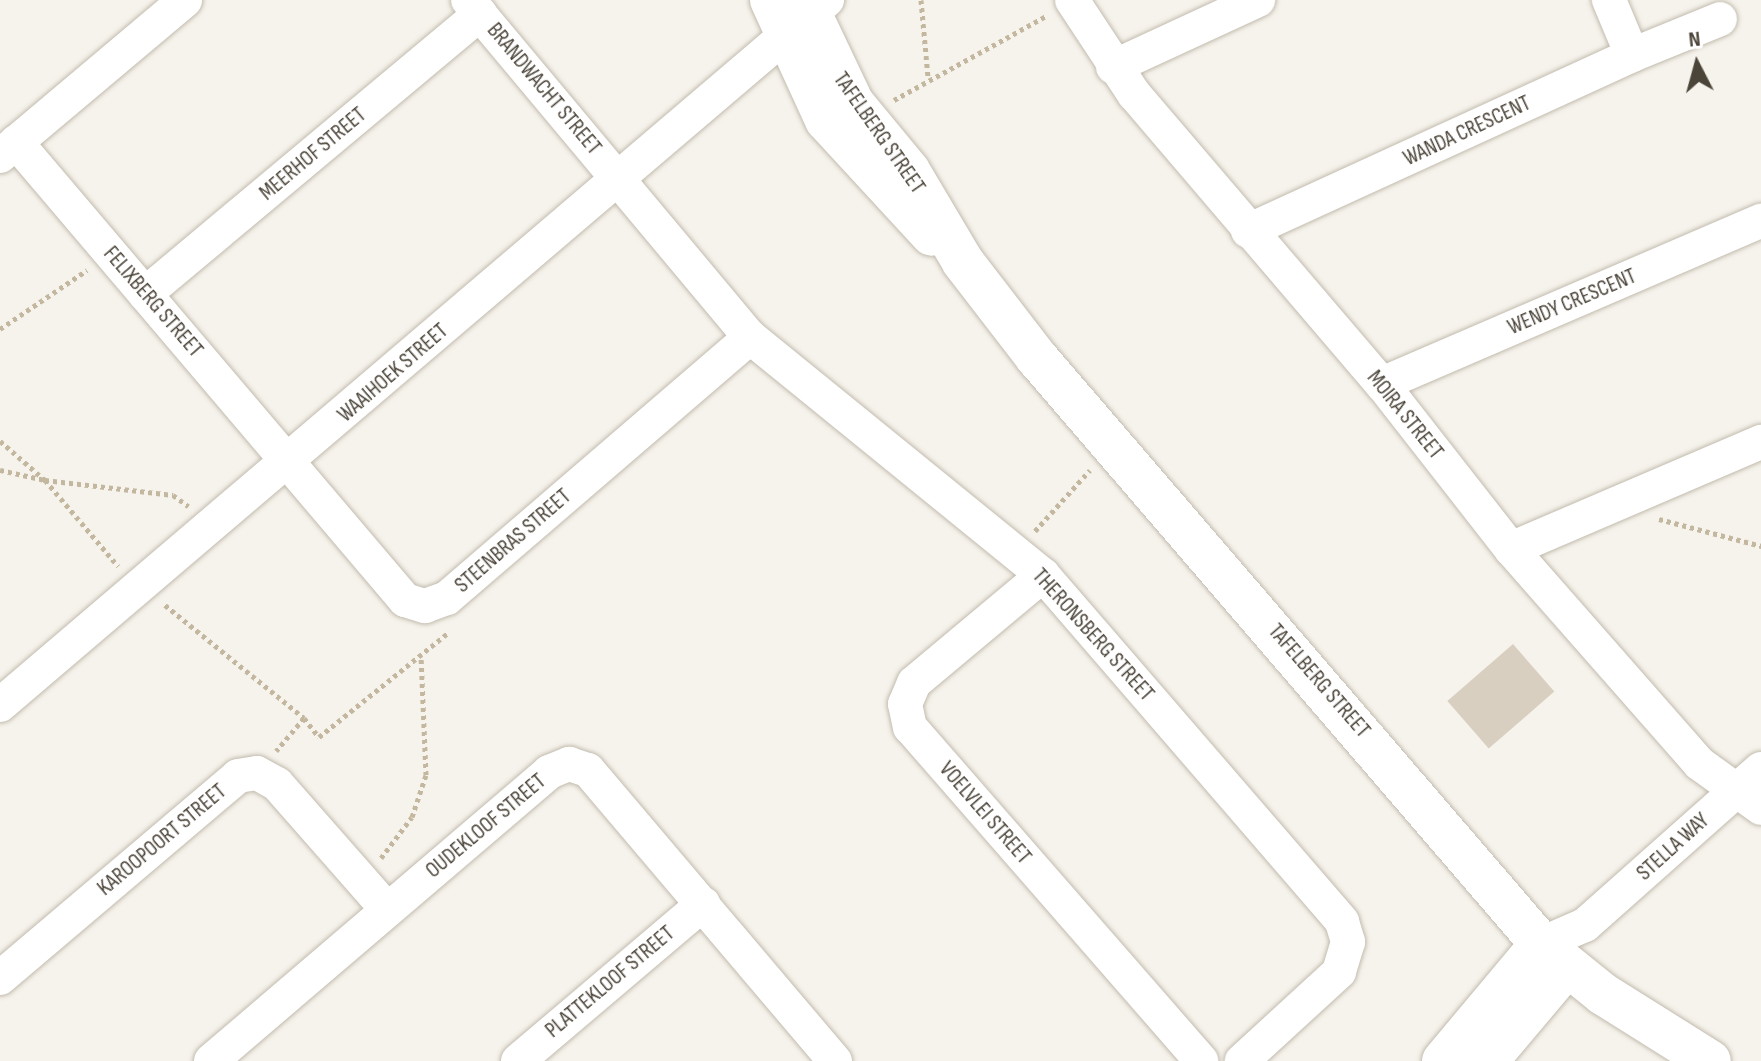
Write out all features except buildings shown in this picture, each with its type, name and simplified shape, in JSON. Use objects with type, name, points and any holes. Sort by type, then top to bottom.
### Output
[{"type":"street","points":[[8,149],[185,0]]},
{"type":"street","points":[[1113,67],[1258,0]]},
{"type":"street","points":[[1609,0],[1632,55]]},
{"type":"street","name":"MOIRA STREET","points":[[1066,5],[1248,231],[1382,384],[1511,549],[1700,764],[1748,800]]},
{"type":"street","name":"BRANDWACHT STREET","points":[[474,7],[619,179]]},
{"type":"street","name":"MEERHOF STREET","points":[[145,294],[474,7]]},
{"type":"street","name":"WAAIHOEK STREET","points":[[0,705],[291,461],[619,179],[798,10]]},
{"type":"street","name":"TAFELBERG STREET","points":[[798,10],[826,120],[883,190],[963,262],[1554,955],[1710,1061]]},
{"type":"street","name":"WANDA CRESCENT","points":[[1248,231],[1632,55],[1720,19]]},
{"type":"street","name":"FELIXBERG STREET","points":[[8,149],[108,251],[291,461]]},
{"type":"street","name":"THERONSBERG STREET","points":[[619,179],[750,337],[1043,575],[1347,931],[1339,972],[1242,1061]]},
{"type":"street","name":"WENDY CRESCENT","points":[[1382,384],[1761,221]]},
{"type":"street","name":"STEENBRAS STREET","points":[[425,606],[447,598],[750,337]]},
{"type":"street","points":[[1511,549],[1761,442]]},
{"type":"street","points":[[291,461],[405,600],[425,606]]},
{"type":"street","name":"VOELVLEI STREET","points":[[1043,575],[914,683],[905,704],[910,727],[1201,1061]]},
{"type":"street","name":"OUDEKLOOF STREET","points":[[211,1061],[549,772],[569,764],[588,770],[835,1061]]},
{"type":"street","name":"STELLA WAY","points":[[1554,955],[1585,925],[1748,800],[1761,769]]},
{"type":"street","points":[[257,773],[277,784],[387,909]]},
{"type":"street","name":"KAROOPOORT STREET","points":[[0,978],[238,776],[257,773]]},
{"type":"street","name":"PLATTEKLOOF STREET","points":[[518,1061],[703,904]]},
{"type":"street","points":[[1443,1061],[1554,955]]},
{"type":"street","points":[[1487,1061],[1554,955]]},
{"type":"path","points":[[921,0],[928,77]]},
{"type":"path","points":[[880,110],[928,77],[1066,5]]},
{"type":"path","points":[[0,329],[65,290],[108,251]]},
{"type":"path","points":[[0,441],[45,480],[121,570],[145,583],[179,621],[304,718],[319,737],[453,629],[425,606]]},
{"type":"path","points":[[1029,537],[1094,467]]},
{"type":"path","points":[[0,470],[45,480],[173,495],[214,525]]},
{"type":"path","points":[[1643,492],[1654,518],[1761,546]]},
{"type":"path","points":[[362,880],[412,817],[426,775],[421,655]]},
{"type":"path","points":[[257,773],[304,718]]}]
